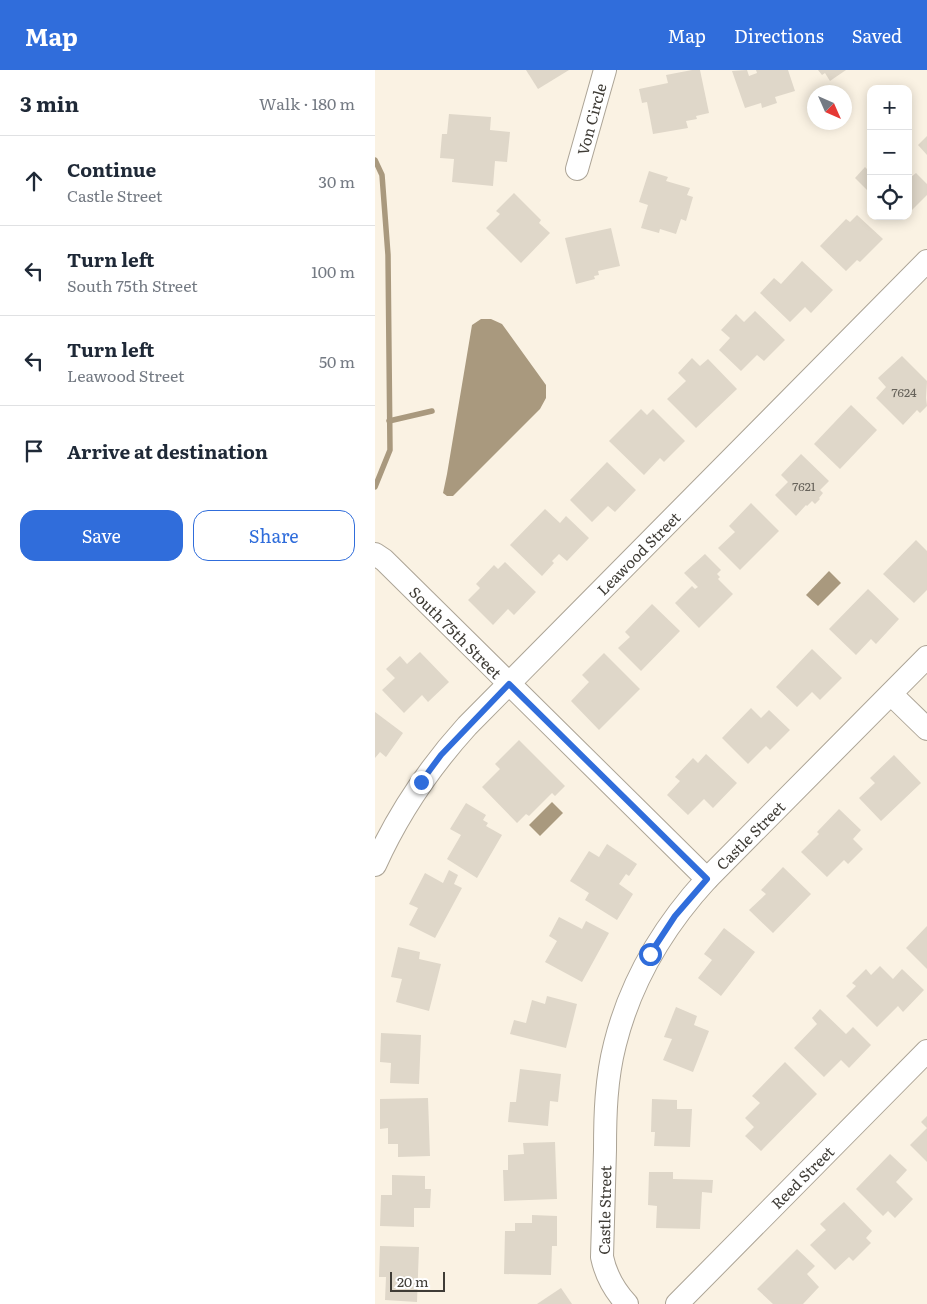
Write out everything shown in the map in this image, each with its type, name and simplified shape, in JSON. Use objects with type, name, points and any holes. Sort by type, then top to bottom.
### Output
[{"type":"street","name":"Von Circle","points":[[577,169],[605,70]]},
{"type":"street","name":"Leawood Street","points":[[375,865],[399,818],[441,755],[927,261]]},
{"type":"street","name":"South 75th Street","points":[[375,554],[384,560],[707,879]]},
{"type":"street","name":"Castle Street","points":[[627,1304],[610,1282],[602,1257],[606,1103],[614,1045],[629,998],[650,954],[675,916],[707,879],[927,657]]},
{"type":"street","points":[[891,694],[927,729]]},
{"type":"street","name":"Reed Street","points":[[677,1304],[927,1051]]},
{"type":"shaded area","points":[[481,319],[491,319],[502,324],[546,385],[546,398],[540,409],[453,496],[447,496],[443,493],[472,325]]},
{"type":"shaded area","points":[[829,571],[841,583],[818,606],[806,595]]},
{"type":"shaded area","points":[[552,802],[563,813],[540,836],[529,825]]},
{"type":"building","points":[[526,70],[569,70],[538,89]]},
{"type":"building","points":[[700,70],[709,113],[696,116],[697,119],[686,121],[688,128],[653,134],[647,102],[642,103],[639,89],[668,83],[666,75]]},
{"type":"building","points":[[747,70],[749,76],[757,73],[756,70],[788,70],[795,91],[775,97],[777,103],[762,108],[761,103],[745,108],[732,71]]},
{"type":"building","points":[[818,70],[846,70],[830,81],[825,73],[822,75]]},
{"type":"building","points":[[449,114],[491,117],[490,130],[510,132],[507,162],[495,161],[493,186],[452,182],[454,159],[440,158],[442,134],[447,134]]},
{"type":"building","points":[[927,136],[927,155],[918,145]]},
{"type":"building","points":[[865,167],[867,169],[867,190],[855,178]]},
{"type":"building","points":[[649,171],[668,177],[666,181],[690,188],[687,195],[693,197],[686,221],[681,219],[676,234],[660,229],[659,233],[641,228],[648,205],[639,202]]},
{"type":"building","points":[[916,173],[927,184],[927,195],[912,210],[912,176]]},
{"type":"building","points":[[514,193],[541,220],[539,223],[550,233],[521,263],[486,228],[500,214],[496,211]]},
{"type":"building","points":[[857,215],[883,239],[860,262],[857,260],[846,271],[820,246],[846,219],[850,222]]},
{"type":"building","points":[[611,228],[620,266],[598,271],[599,275],[594,276],[595,279],[576,284],[565,238]]},
{"type":"building","points":[[802,261],[833,290],[811,313],[805,307],[790,322],[760,293],[774,278],[781,284]]},
{"type":"building","points":[[755,311],[785,340],[764,361],[757,355],[741,371],[719,350],[730,338],[721,330],[736,314],[744,322]]},
{"type":"building","points":[[902,356],[927,381],[927,406],[920,413],[917,410],[903,425],[876,398],[886,387],[878,378]]},
{"type":"building","points":[[692,358],[700,366],[708,359],[737,389],[696,428],[667,399],[686,381],[678,373]]},
{"type":"building","points":[[851,405],[877,430],[840,469],[814,444]]},
{"type":"building","points":[[641,409],[647,415],[653,409],[685,441],[664,462],[660,458],[644,475],[609,441]]},
{"type":"building","points":[[801,454],[829,481],[820,490],[823,493],[820,499],[815,504],[812,501],[806,505],[796,516],[775,495],[788,482],[781,475]]},
{"type":"building","points":[[607,462],[636,490],[615,512],[608,506],[592,522],[570,500]]},
{"type":"building","points":[[751,503],[779,531],[740,570],[718,548],[735,532],[729,526]]},
{"type":"building","points":[[545,509],[560,523],[566,516],[589,538],[567,561],[559,554],[552,561],[554,563],[542,576],[510,545]]},
{"type":"building","points":[[916,540],[927,551],[927,590],[914,603],[883,574]]},
{"type":"building","points":[[705,554],[721,570],[717,574],[720,577],[718,579],[733,594],[699,628],[675,603],[692,586],[695,589],[698,587],[684,573]]},
{"type":"building","points":[[505,562],[536,592],[514,615],[508,609],[493,625],[468,600],[480,588],[476,584],[494,565],[498,569]]},
{"type":"building","points":[[868,589],[899,619],[876,644],[871,639],[856,655],[829,629]]},
{"type":"building","points":[[652,604],[680,631],[641,671],[618,648],[630,637],[625,632]]},
{"type":"building","points":[[812,649],[842,678],[820,700],[812,692],[797,707],[776,687]]},
{"type":"building","points":[[420,652],[449,682],[428,702],[422,695],[404,713],[382,690],[395,678],[386,669],[400,656],[407,664]]},
{"type":"building","points":[[604,653],[640,689],[599,730],[571,701],[589,682],[582,675]]},
{"type":"building","points":[[751,708],[761,718],[769,710],[790,730],[770,750],[766,746],[748,764],[722,738]]},
{"type":"building","points":[[375,712],[403,733],[386,757],[380,752],[375,758]]},
{"type":"building","points":[[519,740],[565,786],[555,796],[552,793],[529,816],[526,814],[517,823],[482,787],[500,769],[495,764]]},
{"type":"building","points":[[706,754],[737,783],[713,808],[704,799],[688,815],[667,795],[680,781],[675,777],[693,758],[698,763]]},
{"type":"building","points":[[894,755],[921,783],[881,821],[859,798],[875,783],[870,778]]},
{"type":"building","points":[[466,803],[486,815],[483,820],[488,823],[486,826],[502,835],[477,878],[447,859],[461,835],[450,829]]},
{"type":"building","points":[[839,809],[861,830],[853,839],[863,849],[848,864],[844,860],[827,877],[801,852],[819,834],[817,832]]},
{"type":"building","points":[[607,844],[637,864],[629,876],[626,874],[619,884],[633,894],[617,920],[585,900],[589,893],[570,881],[589,851],[599,857]]},
{"type":"building","points":[[783,867],[811,894],[773,933],[749,910],[766,894],[761,890]]},
{"type":"building","points":[[449,870],[458,875],[454,884],[462,888],[435,938],[409,925],[418,908],[409,904],[425,873],[443,883]]},
{"type":"building","points":[[559,917],[582,929],[586,921],[609,933],[582,982],[545,962],[557,941],[549,936]]},
{"type":"building","points":[[927,926],[927,969],[906,948]]},
{"type":"building","points":[[724,928],[755,952],[721,996],[698,978],[712,960],[704,954]]},
{"type":"building","points":[[398,947],[420,952],[419,959],[441,964],[429,1011],[396,1002],[402,979],[391,977]]},
{"type":"building","points":[[880,966],[893,979],[902,969],[924,990],[903,1012],[898,1006],[877,1027],[846,996],[856,986],[852,983],[866,969],[871,975]]},
{"type":"building","points":[[547,996],[577,1004],[566,1048],[510,1034],[514,1020],[526,1023],[532,1000],[545,1004]]},
{"type":"building","points":[[676,1007],[697,1016],[694,1025],[709,1031],[693,1072],[663,1060],[672,1039],[664,1037]]},
{"type":"building","points":[[820,1009],[846,1034],[853,1027],[871,1045],[849,1068],[841,1060],[824,1077],[794,1048],[817,1024],[812,1018]]},
{"type":"building","points":[[381,1033],[421,1035],[419,1084],[390,1083],[391,1063],[380,1062]]},
{"type":"building","points":[[785,1062],[817,1094],[761,1151],[745,1136],[754,1127],[745,1118],[760,1103],[752,1096]]},
{"type":"building","points":[[520,1069],[561,1074],[558,1102],[550,1101],[548,1126],[508,1122],[510,1102],[516,1102]]},
{"type":"building","points":[[428,1098],[430,1156],[398,1157],[398,1144],[388,1144],[388,1128],[380,1129],[380,1099]]},
{"type":"building","points":[[652,1099],[677,1100],[677,1109],[692,1109],[690,1147],[654,1146],[655,1132],[651,1132]]},
{"type":"building","points":[[927,1116],[927,1128],[921,1122]]},
{"type":"building","points":[[927,1128],[927,1162],[910,1145]]},
{"type":"building","points":[[555,1142],[557,1199],[504,1201],[503,1170],[508,1170],[508,1155],[524,1154],[523,1143]]},
{"type":"building","points":[[890,1154],[907,1170],[896,1182],[913,1199],[895,1218],[888,1211],[883,1216],[856,1189]]},
{"type":"building","points":[[649,1172],[673,1172],[673,1179],[713,1180],[712,1193],[702,1192],[700,1229],[656,1228],[657,1206],[648,1205]]},
{"type":"building","points":[[392,1175],[425,1176],[425,1189],[431,1189],[430,1208],[414,1208],[414,1227],[380,1226],[381,1195],[392,1195]]},
{"type":"building","points":[[844,1202],[872,1231],[866,1238],[871,1243],[853,1261],[849,1257],[835,1270],[810,1245],[826,1230],[820,1224]]},
{"type":"building","points":[[532,1215],[557,1216],[557,1246],[552,1246],[551,1275],[504,1274],[505,1231],[515,1231],[515,1223],[532,1223]]},
{"type":"building","points":[[380,1246],[419,1247],[417,1302],[385,1300],[386,1277],[379,1277]]},
{"type":"building","points":[[797,1249],[815,1266],[807,1274],[819,1287],[803,1304],[773,1304],[757,1289]]},
{"type":"building","points":[[561,1288],[572,1304],[537,1304]]},
{"type":"waterway","points":[[375,160],[382,175],[388,255],[390,450],[375,487]]},
{"type":"waterway","points":[[389,421],[432,411]]},
{"type":"route","points":[[421,782],[441,755],[467,726],[509,684],[707,879],[675,916],[650,954]]}]
